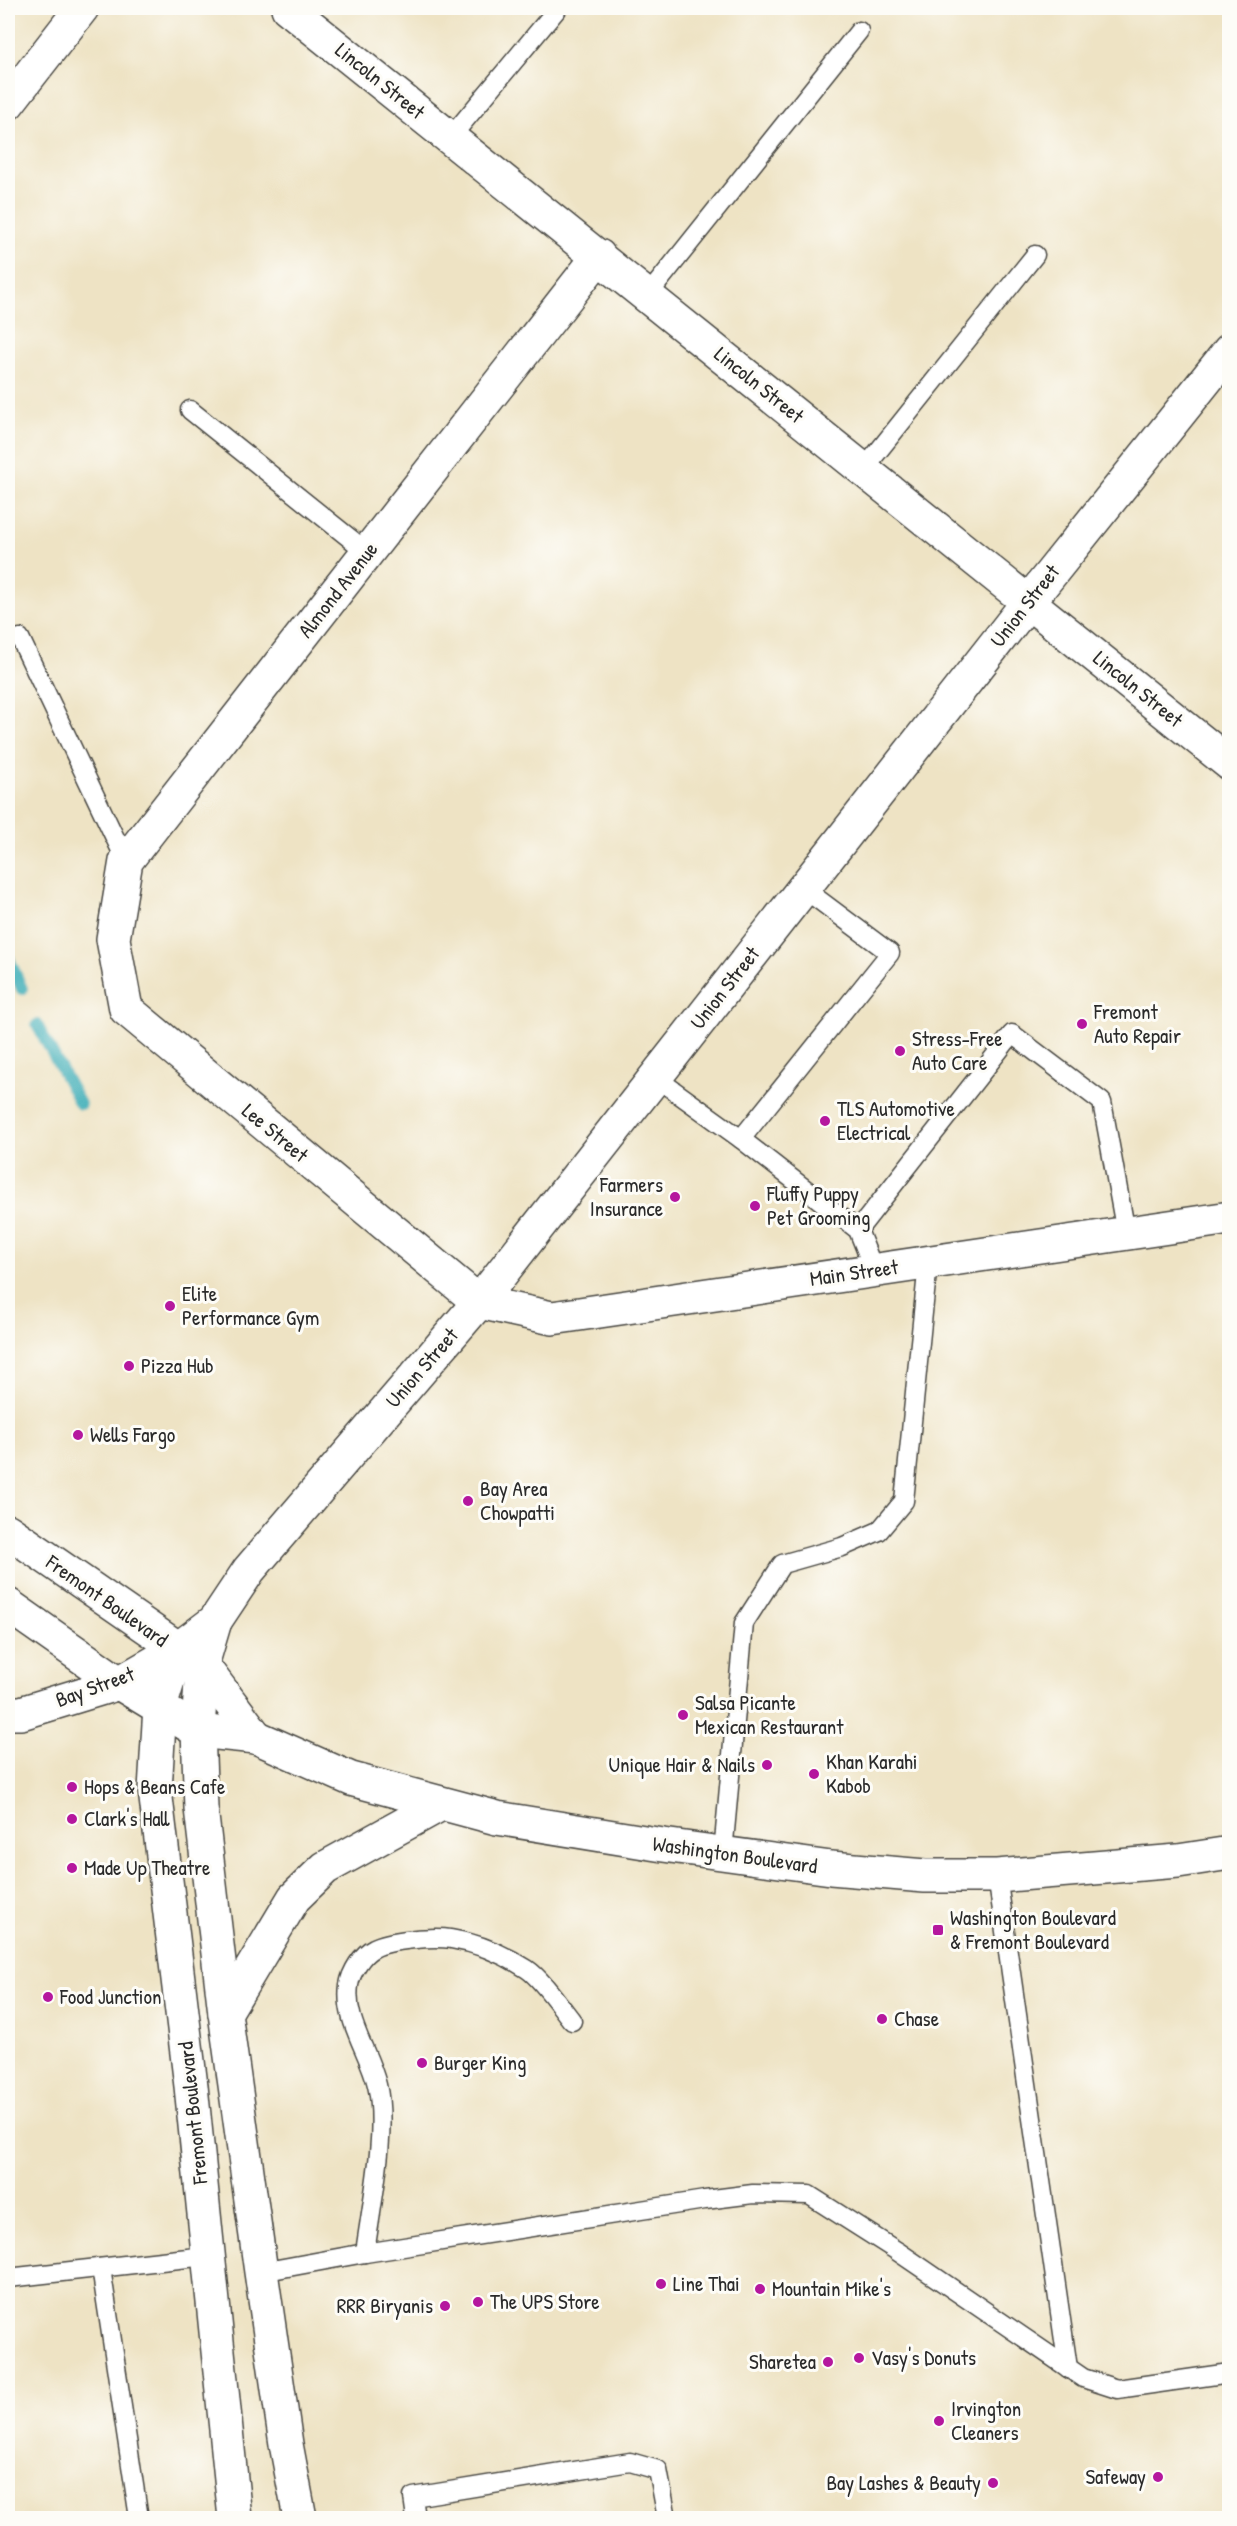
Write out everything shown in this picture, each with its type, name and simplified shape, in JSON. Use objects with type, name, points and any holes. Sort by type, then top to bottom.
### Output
[{"type":"street","points":[[8,103],[82,8]]},
{"type":"street","name":"Lincoln Street","points":[[288,8],[1230,764]]},
{"type":"street","name":"Almond Avenue","points":[[113,939],[126,861],[599,256]]},
{"type":"street","name":"Union Street","points":[[216,1621],[249,1570],[478,1302],[1029,601],[1230,350]]},
{"type":"street","name":"Lee Street","points":[[113,939],[126,1009],[478,1302]]},
{"type":"street","name":"Main Street","points":[[478,1302],[552,1318],[1230,1218]]},
{"type":"street","name":"Fremont Boulevard","points":[[8,1531],[190,1657],[256,1737]]},
{"type":"street","points":[[8,1605],[119,1683],[198,1731],[256,1737]]},
{"type":"street","name":"Fremont Boulevard","points":[[216,1621],[190,1657],[160,1707],[154,1790],[191,2086],[206,2256],[235,2518]]},
{"type":"street","name":"Fremont Boulevard","points":[[190,1657],[198,1731],[201,1808],[225,2013],[286,2444],[300,2518]]},
{"type":"street","name":"Bay Street","points":[[8,1713],[21,1713],[119,1683],[190,1657]]},
{"type":"street","name":"Washington Boulevard","points":[[256,1737],[351,1779],[497,1818],[831,1868],[925,1876],[997,1876],[1178,1861],[1230,1853]]},
{"type":"street","points":[[225,2013],[294,1898],[325,1868],[441,1804]]},
{"type":"lane","points":[[450,138],[558,8]]},
{"type":"lane","points":[[648,295],[859,31]]},
{"type":"lane","points":[[864,468],[1035,255]]},
{"type":"lane","points":[[190,410],[367,552]]},
{"type":"lane","points":[[20,638],[126,861]]},
{"type":"lane","points":[[741,1139],[890,953],[803,888]]},
{"type":"lane","points":[[858,1230],[1011,1034],[1102,1102],[1126,1233]]},
{"type":"lane","points":[[656,1077],[741,1139],[858,1230],[874,1270]]},
{"type":"lane","points":[[723,1853],[744,1623],[782,1564],[842,1547],[879,1531],[904,1501],[928,1263]]},
{"type":"lane","points":[[997,1876],[1068,2368]]},
{"type":"lane","points":[[365,2253],[379,2143],[380,2112],[377,2085],[349,2010],[349,1984],[357,1965],[374,1948],[407,1941],[449,1938],[481,1946],[529,1970],[572,2021]]},
{"type":"lane","points":[[261,2272],[365,2253],[705,2200],[753,2194],[809,2195],[1083,2378],[1117,2389],[1230,2373]]},
{"type":"lane","points":[[8,2278],[206,2256]]},
{"type":"lane","points":[[101,2268],[139,2518]]},
{"type":"lane","points":[[416,2518],[413,2497],[630,2462],[658,2470],[667,2518]]},
{"type":"waterway","points":[[8,957],[22,989]]},
{"type":"waterway","points":[[37,1025],[80,1104]]},
{"type":"place","name":"Fremont Auto Repair","points":[[1082,1024]]},
{"type":"place","name":"Stress-Free Auto Care","points":[[900,1051]]},
{"type":"place","name":"TLS Automotive Electrical","points":[[825,1121]]},
{"type":"place","name":"Farmers Insurance","points":[[675,1197]]},
{"type":"place","name":"Fluffy Puppy Pet Grooming","points":[[755,1206]]},
{"type":"place","name":"Elite Performance Gym","points":[[170,1306]]},
{"type":"place","name":"Pizza Hub","points":[[129,1366]]},
{"type":"place","name":"Wells Fargo","points":[[78,1435]]},
{"type":"place","name":"Bay Area Chowpatti","points":[[468,1501]]},
{"type":"place","name":"Salsa Picante Mexican Restaurant","points":[[683,1715]]},
{"type":"place","name":"Unique Hair & Nails","points":[[767,1765]]},
{"type":"place","name":"Khan Karahi Kabob","points":[[814,1774]]},
{"type":"place","name":"Hops & Beans Cafe","points":[[72,1787]]},
{"type":"place","name":"Clark's Hall","points":[[72,1819]]},
{"type":"place","name":"Made Up Theatre","points":[[72,1868]]},
{"type":"place","name":"Washington Boulevard & Fremont Boulevard","points":[[938,1930]]},
{"type":"place","name":"Food Junction","points":[[48,1997]]},
{"type":"place","name":"Chase","points":[[882,2019]]},
{"type":"place","name":"Burger King","points":[[422,2063]]},
{"type":"place","name":"Line Thai","points":[[661,2284]]},
{"type":"place","name":"Mountain Mike's","points":[[760,2289]]},
{"type":"place","name":"The UPS Store","points":[[478,2302]]},
{"type":"place","name":"RRR Biryanis","points":[[445,2306]]},
{"type":"place","name":"Vasy's Donuts","points":[[859,2358]]},
{"type":"place","name":"Sharetea","points":[[828,2362]]},
{"type":"place","name":"Irvington Cleaners","points":[[939,2421]]},
{"type":"place","name":"Safeway","points":[[1158,2477]]},
{"type":"place","name":"Bay Lashes & Beauty","points":[[993,2483]]}]
